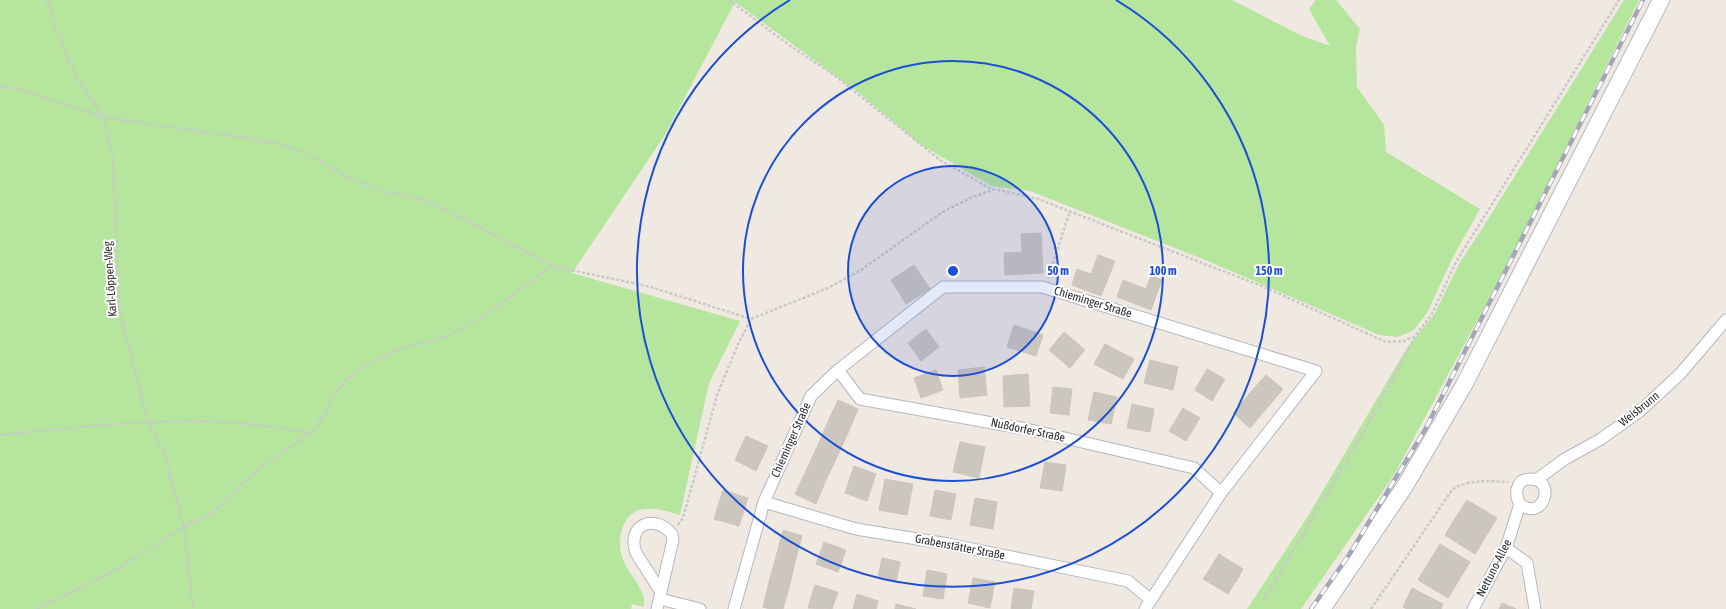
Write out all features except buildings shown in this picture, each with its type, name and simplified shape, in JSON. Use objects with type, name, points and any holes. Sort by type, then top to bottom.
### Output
[{"type":"street","points":[[1322,609],[1405,486],[1464,385],[1661,0]]},
{"type":"street","name":"Chieminger Straße","points":[[734,609],[764,502],[810,396],[838,370],[943,287],[1045,288],[1316,370],[1221,493],[1148,605]]},
{"type":"street","name":"Weisbrunn","points":[[1536,480],[1565,459],[1601,439],[1640,411],[1680,374],[1726,320]]},
{"type":"street","name":"Nußdorfer Straße","points":[[838,370],[860,399],[1026,429],[1194,468],[1221,493]]},
{"type":"street","points":[[1520,483],[1528,479],[1536,480],[1540,482],[1545,489],[1545,498],[1536,508],[1532,509],[1523,507],[1520,504]]},
{"type":"street","name":"Nettuno-Allee","points":[[1473,609],[1506,548],[1520,504],[1516,494],[1520,483]]},
{"type":"street","name":"Grabenstätter Straße","points":[[764,502],[856,529],[948,544],[1128,581],[1148,605]]},
{"type":"street","points":[[656,523],[663,526],[672,534],[673,540],[659,600],[636,553],[633,539],[641,526],[656,523]]},
{"type":"street","points":[[1506,548],[1527,563],[1535,609]]},
{"type":"street","points":[[659,600],[700,609]]},
{"type":"path","name":"Karl-Löppen-Weg","points":[[47,0],[57,32],[76,77],[103,117],[112,153],[119,308],[148,423],[165,456],[184,527],[193,609]]},
{"type":"path","points":[[729,0],[789,45],[834,75],[940,160],[993,190]]},
{"type":"path","points":[[1264,600],[1365,430],[1415,336],[1432,314],[1456,262],[1493,205],[1619,0]]},
{"type":"path","points":[[0,87],[19,89],[103,117],[279,143],[307,154],[350,178],[385,192],[410,196],[448,210],[552,266],[651,287],[751,319]]},
{"type":"path","points":[[672,534],[683,518],[717,395],[738,344],[751,319],[835,284],[861,270],[941,213],[970,198],[996,189],[1038,199],[1264,287],[1386,342],[1404,341],[1415,336]]},
{"type":"path","points":[[1045,288],[1070,211]]},
{"type":"path","points":[[37,609],[110,573],[184,527],[214,511],[265,464],[312,433],[335,393],[350,377],[376,360],[403,348],[447,336],[484,316],[552,266]]},
{"type":"path","points":[[0,434],[148,423],[200,421],[252,424],[312,433]]},
{"type":"path","points":[[1371,609],[1452,490],[1458,486],[1487,481],[1520,483]]},
{"type":"green space","points":[[0,0],[1232,0],[1300,35],[1330,46],[1309,9],[1316,0],[1336,0],[1360,29],[1356,47],[1357,87],[1384,125],[1386,152],[1480,209],[1453,257],[1427,313],[1414,330],[1398,337],[1379,335],[1208,261],[1030,191],[991,186],[920,144],[859,93],[735,2],[665,135],[572,273],[740,321],[709,383],[680,515],[655,509],[638,510],[627,519],[623,526],[620,550],[626,566],[641,590],[644,607],[632,604],[631,609],[0,609]]},
{"type":"green space","points":[[1624,0],[1639,0],[1513,254],[1394,475],[1301,609],[1247,609],[1308,516],[1408,346],[1434,315],[1459,264]]},
{"type":"railway","points":[[1311,609],[1349,555],[1426,428],[1643,0]]}]
